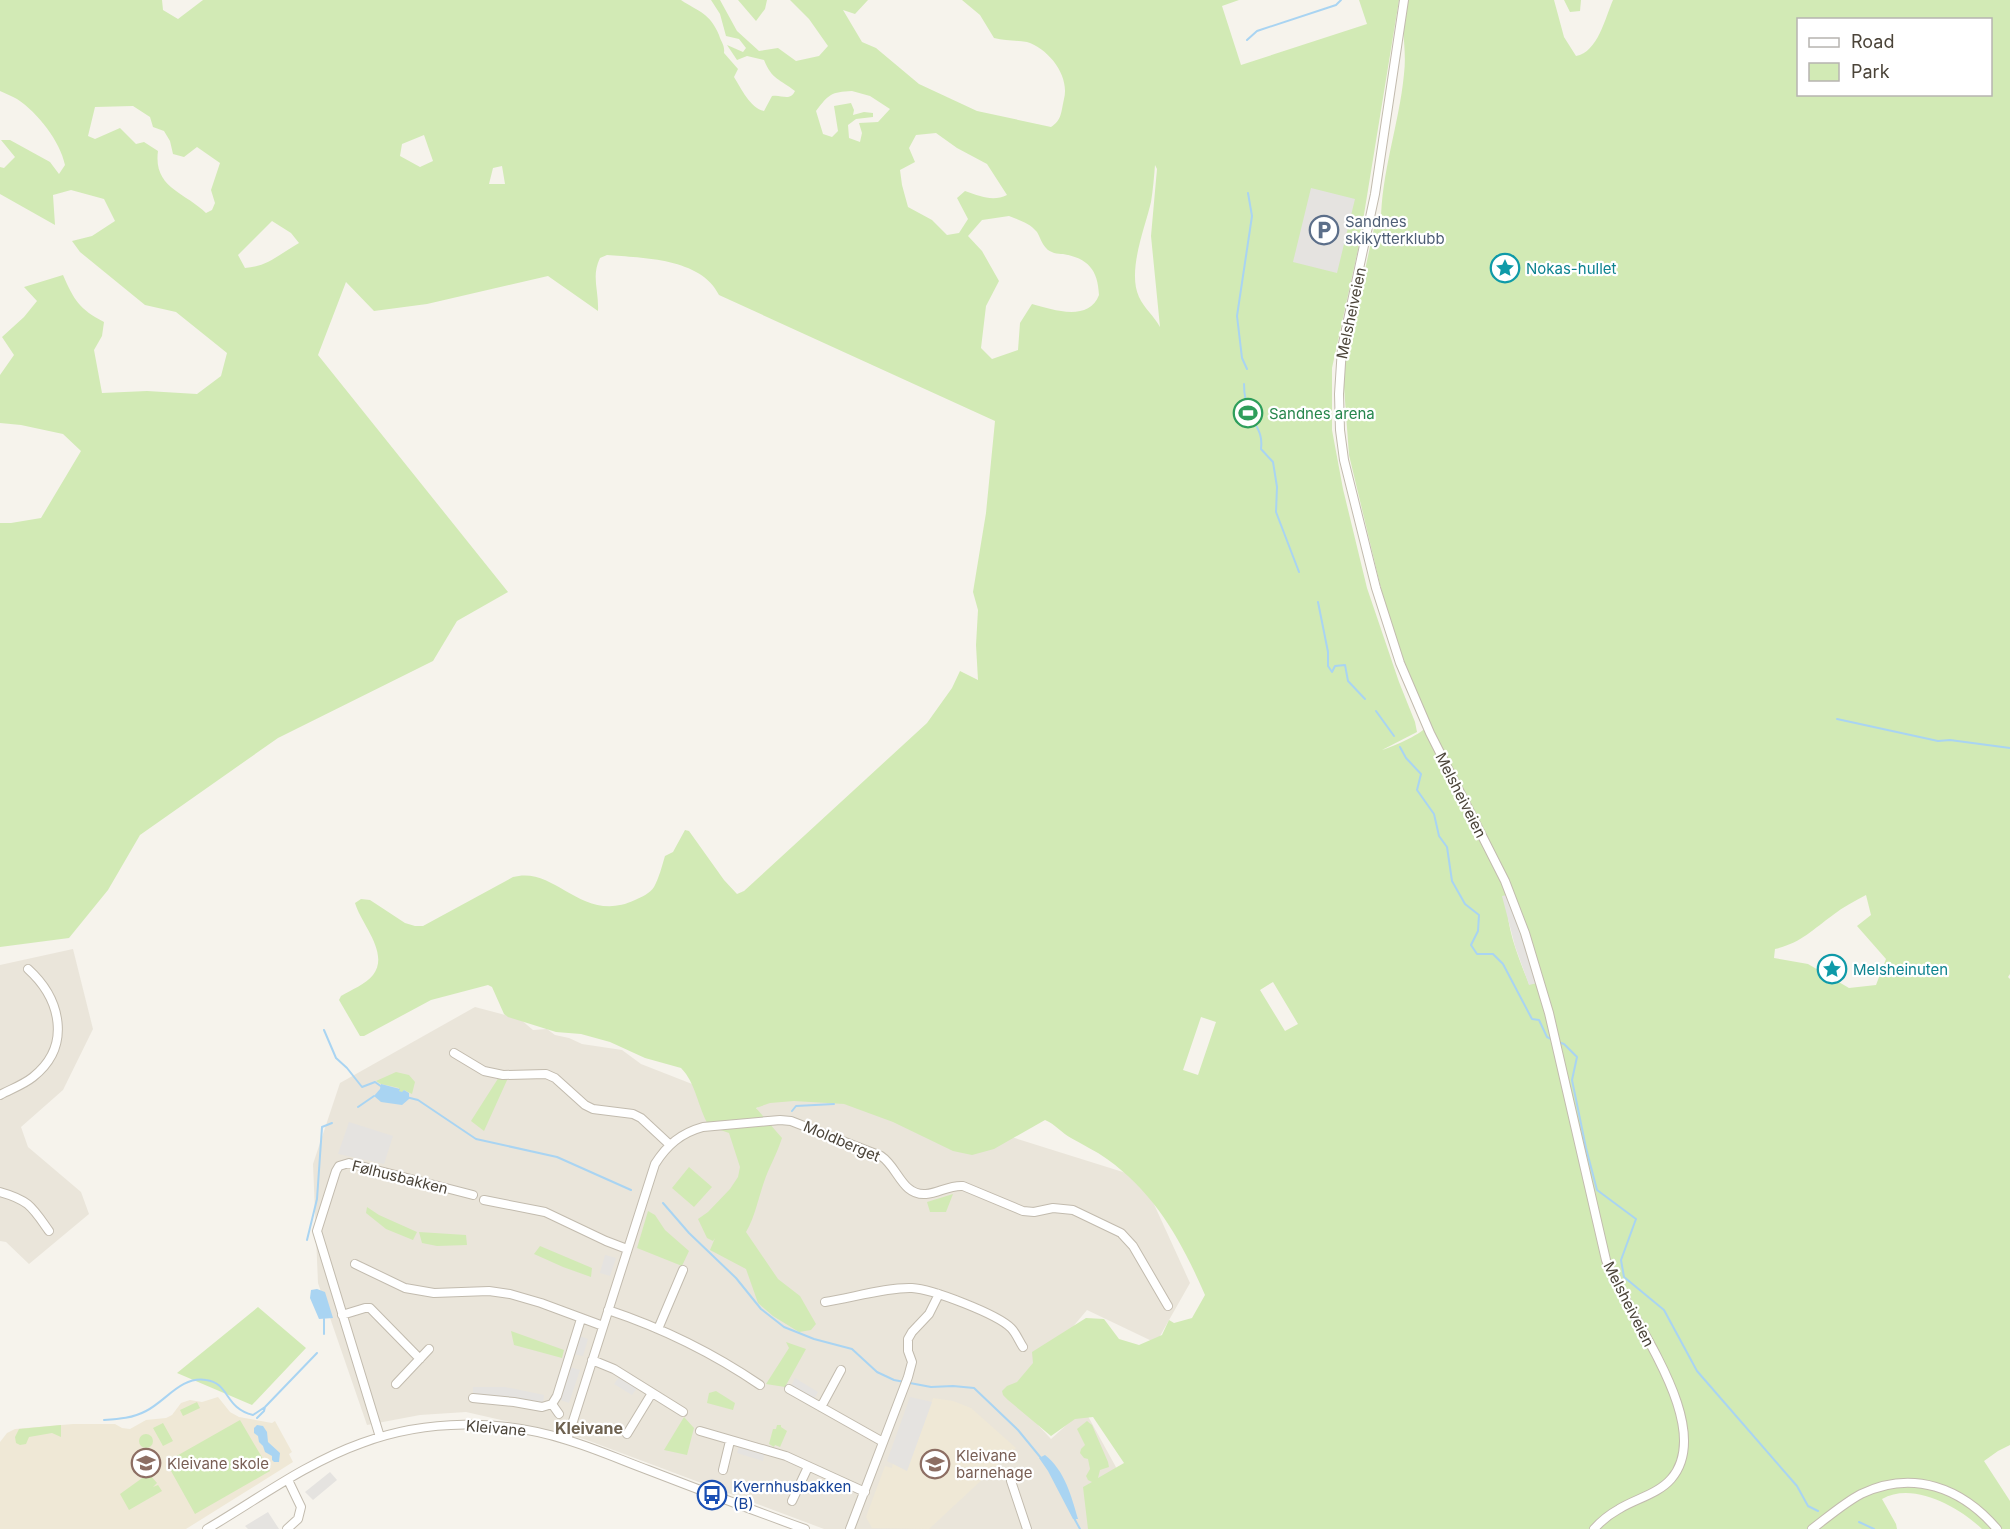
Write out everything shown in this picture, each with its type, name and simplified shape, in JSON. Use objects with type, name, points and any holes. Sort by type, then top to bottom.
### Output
[{"type":"street","name":"Melsheiveien","points":[[1404,0],[1376,194],[1342,348],[1339,394],[1342,450],[1376,588],[1397,653],[1435,742],[1511,896],[1541,985],[1606,1260],[1615,1284],[1645,1332],[1668,1382],[1681,1418],[1684,1437],[1680,1464],[1668,1482],[1619,1508],[1594,1529]]},
{"type":"street","points":[[0,1095],[34,1077],[45,1064],[55,1045],[57,1030],[54,1004],[44,985],[28,969]]},
{"type":"street","points":[[454,1053],[484,1071],[502,1075],[546,1074],[555,1078],[585,1105],[593,1109],[633,1114],[669,1144]]},
{"type":"street","name":"Moldberget","points":[[567,1440],[652,1172],[669,1144],[703,1127],[791,1121],[881,1156],[908,1188],[916,1193],[925,1194],[954,1185],[963,1186],[1023,1211],[1034,1212],[1053,1208],[1073,1210],[1125,1235],[1168,1306]]},
{"type":"street","name":"Følhusbakken","points":[[380,1437],[317,1231],[339,1166],[349,1163],[473,1195]]},
{"type":"street","points":[[0,1192],[27,1203],[49,1231]]},
{"type":"street","points":[[484,1200],[545,1212],[627,1249]]},
{"type":"street","points":[[355,1264],[405,1288],[434,1293],[489,1291],[541,1303],[603,1326]]},
{"type":"street","points":[[658,1329],[683,1270]]},
{"type":"street","points":[[825,1302],[902,1288],[925,1290],[1002,1321],[1014,1331],[1023,1347]]},
{"type":"street","points":[[850,1529],[911,1367],[908,1339],[929,1314],[939,1294]]},
{"type":"street","points":[[342,1315],[370,1308],[420,1359]]},
{"type":"street","points":[[608,1310],[702,1349],[760,1385]]},
{"type":"street","points":[[473,1398],[542,1407],[552,1404],[557,1396],[581,1319]]},
{"type":"street","points":[[396,1383],[429,1349]]},
{"type":"street","points":[[592,1360],[614,1369],[683,1412]]},
{"type":"street","points":[[821,1407],[841,1370]]},
{"type":"street","points":[[789,1389],[883,1442]]},
{"type":"street","points":[[627,1434],[652,1393]]},
{"type":"street","points":[[552,1404],[559,1414]]},
{"type":"street","name":"Kleivane","points":[[207,1529],[327,1457],[380,1437],[430,1427],[467,1424],[508,1427],[567,1440],[805,1529]]},
{"type":"street","points":[[700,1431],[772,1451],[865,1492]]},
{"type":"street","points":[[723,1470],[730,1441]]},
{"type":"street","points":[[792,1501],[808,1467]]},
{"type":"street","points":[[287,1529],[298,1519],[302,1508],[288,1480]]},
{"type":"street","points":[[1011,1481],[1027,1529]]},
{"type":"street","points":[[1812,1529],[1861,1495],[1886,1485],[1913,1483],[1940,1488],[1961,1497],[1983,1513],[1997,1529]]},
{"type":"shaded area","name":"Sandnes skikytterklubb","points":[[1311,188],[1355,199],[1337,273],[1293,262]]},
{"type":"shaded area","points":[[1507,895],[1537,983],[1529,985],[1515,946],[1502,896]]},
{"type":"shaded area","points":[[73,949],[93,1029],[63,1090],[21,1127],[28,1147],[81,1192],[89,1214],[29,1264],[6,1242],[0,1241],[0,965]]},
{"type":"shaded area","name":"Kleivane","points":[[475,1007],[520,1019],[533,1030],[547,1029],[555,1035],[582,1044],[622,1050],[641,1064],[756,1109],[767,1099],[824,1100],[1005,1135],[1142,1178],[1190,1283],[1156,1343],[1087,1310],[1034,1373],[1006,1391],[1051,1439],[1084,1409],[1117,1469],[1097,1529],[824,1529],[584,1439],[466,1412],[420,1415],[367,1425],[318,1283],[313,1164],[340,1083]]},
{"type":"shaded area","points":[[349,1122],[393,1136],[384,1164],[338,1154]]},
{"type":"shaded area","points":[[605,1255],[616,1258],[610,1276],[600,1273]]},
{"type":"shaded area","points":[[580,1336],[588,1339],[583,1356],[574,1354]]},
{"type":"shaded area","points":[[570,1367],[580,1370],[569,1403],[560,1400]]},
{"type":"shaded area","points":[[619,1377],[637,1388],[632,1395],[614,1384]]},
{"type":"shaded area","points":[[795,1378],[818,1392],[814,1399],[791,1386]]},
{"type":"shaded area","points":[[473,1387],[505,1387],[544,1395],[543,1404],[473,1396]]},
{"type":"shaded area","name":"Kleivane skole","points":[[218,1397],[230,1412],[239,1417],[272,1423],[275,1421],[292,1452],[289,1454],[293,1462],[186,1529],[0,1529],[0,1442],[7,1433],[15,1429],[73,1424],[115,1424],[130,1429],[146,1420],[166,1418],[172,1415],[181,1403],[190,1400],[202,1402]]},
{"type":"shaded area","points":[[910,1397],[932,1402],[907,1471],[887,1461]]},
{"type":"shaded area","points":[[933,1398],[953,1401],[971,1408],[1016,1448],[929,1529],[872,1528],[866,1517],[885,1466],[892,1468],[893,1463],[907,1471]]},
{"type":"shaded area","points":[[739,1445],[765,1451],[763,1461],[737,1453]]},
{"type":"shaded area","points":[[330,1472],[337,1480],[313,1500],[305,1492]]},
{"type":"shaded area","points":[[268,1512],[279,1529],[248,1529],[245,1526]]},
{"type":"green space","points":[[0,0],[162,0],[163,10],[178,19],[203,0],[681,0],[712,22],[723,44],[724,53],[738,69],[734,77],[750,102],[764,111],[772,96],[788,97],[795,91],[773,75],[764,60],[747,56],[737,60],[727,45],[743,52],[746,48],[739,39],[726,36],[720,14],[711,0],[720,0],[737,31],[759,51],[778,48],[796,61],[819,56],[828,46],[809,19],[790,0],[868,0],[855,14],[843,10],[862,42],[876,48],[919,84],[977,111],[1051,127],[1060,115],[1065,90],[1064,81],[1056,64],[1043,51],[1027,42],[994,38],[980,15],[962,0],[1239,0],[1222,6],[1241,65],[1367,24],[1359,0],[1399,0],[1359,245],[1332,368],[1332,430],[1343,489],[1367,588],[1417,732],[1382,750],[1415,736],[1429,724],[1390,626],[1349,455],[1343,373],[1374,228],[1381,228],[1383,189],[1402,93],[1405,56],[1403,25],[1407,0],[1554,0],[1564,37],[1576,56],[1584,53],[1595,41],[1604,25],[1613,0],[2010,0],[2010,974],[2008,977],[2010,979],[2010,1445],[1984,1461],[2010,1501],[2010,1529],[1982,1529],[1948,1505],[1935,1499],[1907,1493],[1894,1494],[1882,1499],[1897,1529],[1088,1529],[1083,1487],[1092,1482],[1086,1476],[1090,1469],[1088,1459],[1080,1453],[1085,1445],[1077,1429],[1087,1421],[1092,1425],[1108,1462],[1109,1467],[1100,1470],[1098,1478],[1124,1463],[1093,1417],[1075,1419],[1051,1436],[1008,1400],[1002,1391],[1017,1382],[1033,1363],[1032,1352],[1086,1318],[1104,1319],[1119,1339],[1139,1345],[1162,1335],[1169,1320],[1174,1323],[1192,1318],[1205,1295],[1177,1238],[1153,1203],[1124,1172],[1103,1156],[1045,1120],[994,1149],[972,1155],[953,1151],[893,1122],[844,1104],[794,1101],[770,1103],[756,1108],[782,1138],[746,1232],[778,1279],[800,1296],[816,1324],[811,1330],[799,1332],[773,1316],[758,1303],[746,1269],[710,1250],[715,1238],[713,1241],[707,1238],[698,1219],[730,1189],[738,1177],[740,1167],[729,1133],[709,1126],[694,1088],[681,1068],[645,1058],[610,1042],[581,1034],[556,1032],[508,1017],[504,1014],[492,987],[488,985],[431,1000],[364,1036],[360,1036],[339,1000],[341,996],[370,978],[377,966],[378,957],[373,939],[355,903],[361,899],[370,900],[405,923],[423,926],[513,877],[528,876],[543,879],[584,901],[616,906],[638,899],[652,889],[665,856],[673,852],[685,830],[689,831],[724,880],[737,894],[744,891],[927,723],[952,688],[960,671],[978,680],[976,645],[978,610],[973,592],[986,513],[995,421],[719,295],[699,274],[670,262],[607,255],[600,258],[596,271],[598,311],[548,276],[427,304],[374,311],[346,282],[318,355],[508,592],[457,621],[433,661],[278,738],[140,835],[108,890],[69,938],[0,947],[0,523],[41,518],[81,451],[63,434],[0,423],[0,375],[14,355],[2,337],[24,317],[37,301],[24,287],[63,275],[78,303],[104,322],[102,336],[94,350],[102,393],[147,391],[197,394],[221,376],[227,353],[176,312],[145,305],[80,252],[72,241],[92,236],[115,221],[104,199],[71,190],[53,195],[55,225],[0,194],[0,167],[4,168],[15,157],[1,140],[10,140],[50,162],[59,174],[65,165],[53,137],[40,120],[17,99],[0,91]],"holes":[[[852,91],[870,96],[890,109],[878,122],[859,123],[862,133],[860,142],[849,138],[848,125],[856,119],[873,117],[873,113],[864,112],[853,115],[854,110],[851,103],[834,106],[838,131],[832,137],[823,134],[816,111],[831,95]],[[133,106],[150,117],[153,127],[164,131],[170,141],[173,154],[184,157],[197,147],[220,163],[211,190],[215,203],[212,210],[206,213],[172,188],[160,173],[158,151],[144,142],[136,144],[120,128],[95,139],[88,136],[95,107]],[[936,133],[957,148],[987,164],[1007,195],[991,198],[965,191],[957,198],[968,219],[959,233],[947,235],[932,220],[908,207],[900,170],[915,162],[909,148],[916,135]],[[424,135],[433,161],[420,167],[400,156],[402,144]],[[1155,165],[1157,169],[1151,236],[1160,327],[1139,297],[1135,275],[1138,250],[1151,202]],[[502,166],[505,184],[489,184],[493,168]],[[1009,216],[1020,220],[1037,232],[1050,251],[1072,256],[1085,262],[1094,272],[1098,286],[1099,295],[1094,303],[1087,309],[1070,312],[1032,304],[1020,323],[1018,350],[992,359],[981,348],[986,306],[999,281],[982,251],[968,236],[982,220]],[[272,221],[291,233],[299,243],[267,262],[245,268],[238,255]],[[1507,895],[1536,983],[1529,984],[1508,918]],[[1866,895],[1871,915],[1857,926],[1886,959],[1876,985],[1849,988],[1808,964],[1774,958],[1775,949],[1799,940],[1837,912]],[[1273,982],[1298,1024],[1285,1031],[1260,990]],[[1201,1017],[1216,1022],[1198,1075],[1183,1070]]]},
{"type":"green space","points":[[738,0],[767,0],[765,9],[756,21]]},
{"type":"green space","points":[[1564,0],[1581,0],[1580,11],[1570,12]]},
{"type":"green space","points":[[396,1072],[409,1075],[415,1082],[412,1094],[404,1090],[402,1093],[399,1088],[376,1081]]},
{"type":"green space","points":[[499,1077],[508,1078],[484,1131],[471,1121]]},
{"type":"green space","points":[[689,1167],[712,1187],[694,1207],[672,1188]]},
{"type":"green space","points":[[953,1194],[946,1212],[930,1212],[927,1202]]},
{"type":"green space","points":[[367,1207],[417,1232],[413,1240],[386,1229],[366,1213]]},
{"type":"green space","points":[[648,1211],[655,1215],[665,1230],[689,1251],[682,1266],[637,1248]]},
{"type":"green space","points":[[419,1232],[466,1235],[467,1245],[437,1246],[422,1243]]},
{"type":"green space","points":[[540,1246],[592,1268],[591,1277],[534,1254]]},
{"type":"green space","points":[[258,1307],[306,1348],[252,1405],[177,1373]]},
{"type":"green space","points":[[511,1331],[564,1350],[562,1358],[514,1345]]},
{"type":"green space","points":[[786,1342],[806,1349],[785,1387],[766,1384],[789,1348]]},
{"type":"green space","points":[[716,1391],[735,1403],[733,1410],[707,1403],[709,1393]]},
{"type":"green space","points":[[197,1402],[200,1408],[183,1416],[180,1410]]},
{"type":"green space","points":[[684,1417],[694,1428],[687,1455],[664,1450]]},
{"type":"green space","name":"Kleivane skole","points":[[240,1420],[270,1471],[195,1514],[166,1462]]},
{"type":"green space","points":[[163,1423],[173,1441],[163,1446],[153,1428]]},
{"type":"green space","points":[[61,1425],[61,1437],[52,1433],[29,1437],[26,1444],[16,1443],[15,1437],[19,1429]]},
{"type":"green space","points":[[777,1425],[781,1425],[787,1431],[780,1447],[775,1445],[774,1447],[769,1444],[773,1429],[776,1429]]},
{"type":"green space","points":[[146,1434],[151,1436],[153,1441],[151,1446],[146,1448],[141,1446],[139,1441],[141,1436]]},
{"type":"green space","points":[[145,1476],[151,1476],[157,1483],[153,1487],[158,1485],[162,1491],[129,1510],[120,1494]]},
{"type":"water","points":[[381,1084],[400,1089],[399,1091],[402,1092],[404,1090],[409,1093],[409,1099],[402,1105],[381,1102],[374,1096]]},
{"type":"water","points":[[317,1289],[325,1292],[333,1318],[319,1319],[310,1298],[311,1290]]},
{"type":"water","points":[[257,1425],[263,1426],[267,1432],[268,1442],[280,1453],[279,1462],[272,1460],[272,1456],[265,1452],[259,1442],[258,1436],[254,1433]]},
{"type":"water","points":[[1045,1455],[1058,1468],[1070,1492],[1078,1519],[1073,1519],[1039,1458]]},
{"type":"waterway","points":[[1247,40],[1257,31],[1336,5],[1341,0]]},
{"type":"waterway","points":[[1247,369],[1242,358],[1237,316],[1252,216],[1248,193]]},
{"type":"waterway","points":[[1244,384],[1247,406],[1260,434],[1261,449],[1273,462],[1277,487],[1276,512],[1299,572]]},
{"type":"waterway","points":[[1318,602],[1328,652],[1328,666],[1332,672],[1335,666],[1345,665],[1348,681],[1365,699]]},
{"type":"waterway","points":[[1376,711],[1394,736]]},
{"type":"waterway","points":[[1837,719],[1938,741],[1950,740],[2010,748]]},
{"type":"waterway","points":[[1400,747],[1406,758],[1421,774],[1417,790],[1434,814],[1439,836],[1447,847],[1452,881],[1465,904],[1479,915],[1478,931],[1471,945],[1477,954],[1493,954],[1503,964],[1532,1019],[1539,1020],[1547,1037],[1553,1040]]},
{"type":"waterway","points":[[324,1030],[336,1058],[362,1087],[375,1082],[382,1087]]},
{"type":"waterway","points":[[1558,1042],[1564,1044],[1577,1057],[1572,1080],[1597,1190],[1636,1219],[1621,1260],[1624,1277],[1664,1310],[1697,1371],[1797,1486],[1808,1506],[1818,1511]]},
{"type":"waterway","points":[[358,1107],[374,1096]]},
{"type":"waterway","points":[[406,1097],[418,1100],[476,1139],[557,1157],[631,1190]]},
{"type":"waterway","points":[[792,1111],[796,1106],[834,1104]]},
{"type":"waterway","points":[[307,1240],[317,1199],[322,1127],[332,1123]]},
{"type":"waterway","points":[[663,1203],[689,1233],[736,1278],[761,1309],[784,1327],[814,1339],[852,1349],[877,1372],[894,1380],[931,1387],[974,1388],[1018,1430],[1041,1458]]},
{"type":"waterway","points":[[324,1319],[324,1334]]},
{"type":"waterway","points":[[104,1420],[126,1418],[141,1413],[153,1407],[181,1385],[197,1380],[214,1382],[237,1407],[253,1415],[265,1407],[317,1353]]},
{"type":"waterway","points":[[257,1418],[265,1407]]},
{"type":"waterway","points":[[1074,1518],[1080,1529]]},
{"type":"waterway","points":[[1859,1522],[1874,1529]]},
{"type":"place","name":"Sandnes skikytterklubb","points":[[1324,230]]},
{"type":"place","name":"Nokas-hullet","points":[[1505,268]]},
{"type":"place","name":"Sandnes arena","points":[[1248,413]]},
{"type":"place","name":"Melsheinuten","points":[[1832,969]]},
{"type":"place","name":"Kleivane skole","points":[[146,1463]]},
{"type":"place","name":"Kleivane barnehage","points":[[935,1464]]},
{"type":"place","name":"Kvernhusbakken (B)","points":[[712,1495]]},
{"type":"district","name":"Kleivane","points":[[589,1428]]}]
